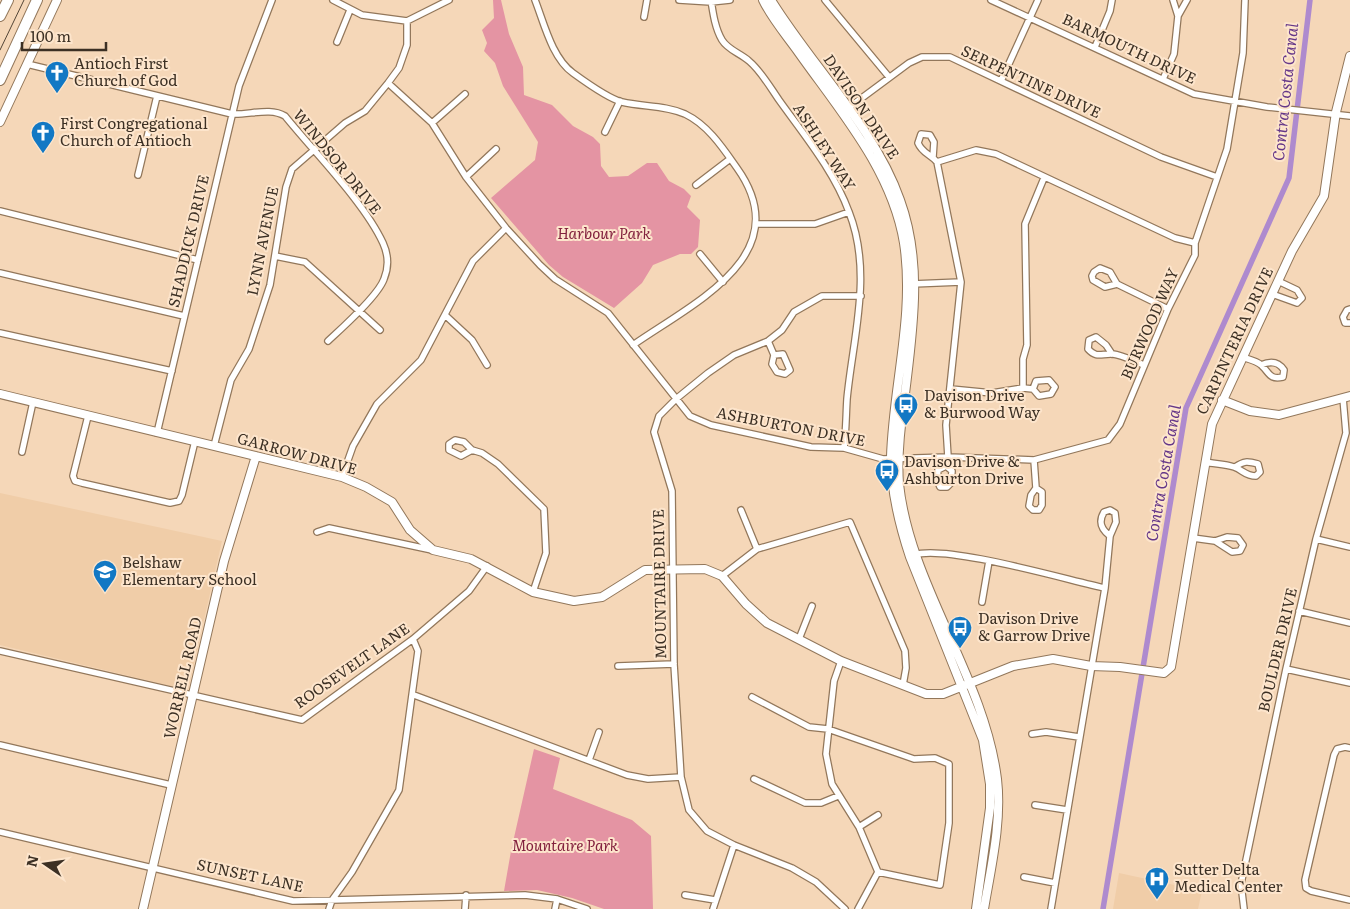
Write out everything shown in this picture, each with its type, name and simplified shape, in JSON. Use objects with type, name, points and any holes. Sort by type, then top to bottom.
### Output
[{"type":"highway","points":[[0,16],[8,0]]},
{"type":"highway","points":[[0,80],[37,0]]},
{"type":"street","points":[[0,122],[57,0]]},
{"type":"street","name":"SHADDICK DRIVE","points":[[157,433],[239,86],[272,0]]},
{"type":"street","points":[[333,0],[350,10],[386,20],[407,21],[449,0]]},
{"type":"street","points":[[535,0],[560,59],[572,72],[620,101],[669,108],[687,115],[706,127],[750,186],[756,224],[748,251],[738,268],[723,282],[633,345]]},
{"type":"street","points":[[644,17],[647,0]]},
{"type":"street","points":[[679,0],[730,0]]},
{"type":"street","name":"DAVISON DRIVE","points":[[763,0],[882,158],[901,202],[912,244],[911,284],[895,458],[902,504],[913,555],[990,742],[997,780],[995,843],[984,909]]},
{"type":"street","name":"DAVISON DRIVE","points":[[771,0],[845,111]]},
{"type":"street","points":[[825,0],[889,77]]},
{"type":"street","name":"BARMOUTH DRIVE","points":[[991,0],[1194,94],[1235,102],[1309,111],[1336,112],[1350,116]]},
{"type":"street","points":[[1001,81],[1038,0]]},
{"type":"street","points":[[1095,47],[1110,11],[1112,0]]},
{"type":"street","points":[[1173,0],[1178,16]]},
{"type":"street","points":[[1163,79],[1174,54],[1178,16],[1186,0]]},
{"type":"street","name":"BURWOOD WAY","points":[[895,458],[1034,460],[1108,440],[1120,424],[1168,309],[1195,255],[1195,243],[1227,149],[1243,53],[1245,0]]},
{"type":"street","name":"ASHLEY WAY","points":[[711,1],[716,26],[722,40],[728,48],[748,60],[778,99],[818,154],[850,212],[858,246],[861,296],[847,400],[844,448]]},
{"type":"street","points":[[336,42],[350,10]]},
{"type":"street","name":"LYNN AVENUE","points":[[214,446],[231,380],[249,349],[270,285],[292,169],[312,149],[345,123],[365,111],[388,83],[399,68],[407,45],[407,21]]},
{"type":"street","name":"CARPINTERIA DRIVE","points":[[1091,666],[1131,668],[1164,673],[1171,667],[1212,424],[1292,251],[1324,196],[1336,112],[1350,56]]},
{"type":"street","name":"SERPENTINE DRIVE","points":[[845,111],[889,77],[922,57],[950,57],[1161,157],[1217,177]]},
{"type":"street","name":"WINDSOR DRIVE","points":[[27,64],[232,114],[251,115],[276,111],[285,116],[357,203],[383,243],[389,262],[384,281],[360,310],[328,341]]},
{"type":"street","name":"ASHBURTON DRIVE","points":[[388,83],[432,123],[466,177],[506,228],[540,265],[555,278],[608,313],[690,416],[711,426],[811,447],[844,448],[883,459],[895,458]]},
{"type":"street","points":[[432,123],[465,94]]},
{"type":"street","points":[[138,175],[157,96]]},
{"type":"street","points":[[605,132],[620,101]]},
{"type":"street","points":[[466,177],[496,149]]},
{"type":"street","points":[[937,162],[976,150],[996,154],[1175,238],[1195,243]]},
{"type":"street","points":[[932,157],[937,162],[961,282],[946,425],[948,458],[946,466]]},
{"type":"street","points":[[696,185],[730,159]]},
{"type":"street","points":[[1023,388],[1023,359],[1027,345],[1025,224],[1044,178]]},
{"type":"street","points":[[0,211],[198,260]]},
{"type":"street","points":[[756,224],[815,224],[850,212]]},
{"type":"street","points":[[342,477],[353,446],[377,404],[421,360],[473,261],[506,228]]},
{"type":"street","points":[[700,254],[723,282]]},
{"type":"street","points":[[275,256],[305,262],[380,330]]},
{"type":"street","points":[[0,273],[184,316]]},
{"type":"street","points":[[1272,294],[1297,304],[1302,298],[1297,290],[1278,281]]},
{"type":"street","points":[[911,284],[961,282]]},
{"type":"street","points":[[1117,284],[1168,309]]},
{"type":"street","name":"MOUNTAIRE DRIVE","points":[[845,909],[816,882],[792,868],[734,845],[706,831],[689,810],[681,777],[674,664],[672,491],[654,432],[659,416],[676,399],[734,355],[768,342],[782,330],[794,312],[822,296],[861,296]]},
{"type":"street","points":[[1350,309],[1342,317],[1346,323],[1350,323]]},
{"type":"street","points":[[445,315],[472,340],[486,365]]},
{"type":"street","points":[[0,334],[172,371]]},
{"type":"street","points":[[768,342],[774,355]]},
{"type":"street","points":[[1112,354],[1144,365]]},
{"type":"street","points":[[1242,357],[1261,364]]},
{"type":"street","points":[[951,388],[992,394],[1023,388],[1033,389]]},
{"type":"street","name":"GARROW DRIVE","points":[[0,394],[342,477],[366,487],[392,502],[410,530],[433,550],[470,559],[487,566],[533,592],[574,601],[602,597],[645,570],[674,568],[705,569],[722,576]]},
{"type":"street","points":[[1222,400],[1250,410],[1279,415],[1346,397]]},
{"type":"street","name":"BOULDER DRIVE","points":[[1244,909],[1241,884],[1286,669],[1316,538],[1346,433],[1346,397]]},
{"type":"street","points":[[22,452],[33,402]]},
{"type":"street","points":[[88,416],[73,476],[75,481],[82,483],[170,503],[179,501],[194,442]]},
{"type":"street","points":[[472,450],[482,453],[498,464],[544,510],[546,553],[533,592]]},
{"type":"street","name":"WORRELL ROAD","points":[[143,909],[224,561],[256,456]]},
{"type":"street","points":[[1034,460],[1036,488]]},
{"type":"street","points":[[1205,462],[1235,467]]},
{"type":"street","points":[[741,510],[757,550]]},
{"type":"street","points":[[902,685],[906,668],[905,651],[850,522],[757,550],[722,576],[746,604],[767,622],[841,661],[902,685],[926,694],[943,694],[1013,666],[1053,659],[1091,666]]},
{"type":"street","points":[[317,532],[329,528],[433,550]]},
{"type":"street","points":[[1051,909],[1105,588],[1110,536]]},
{"type":"street","points":[[1193,538],[1215,541]]},
{"type":"street","points":[[1316,538],[1350,547]]},
{"type":"street","points":[[913,555],[971,557],[1105,588]]},
{"type":"street","points":[[982,602],[989,561]]},
{"type":"street","name":"ROOSEVELT LANE","points":[[0,652],[302,720],[413,640],[469,591],[487,566]]},
{"type":"street","points":[[799,639],[812,606]]},
{"type":"street","points":[[1300,611],[1350,623]]},
{"type":"street","points":[[330,909],[332,900],[352,872],[399,790],[414,695],[418,651],[413,640]]},
{"type":"street","points":[[841,661],[834,681],[826,754],[832,784],[859,827],[878,872]]},
{"type":"street","points":[[618,666],[674,664]]},
{"type":"street","points":[[1286,669],[1350,683]]},
{"type":"street","name":"DAVISON DRIVE","points":[[966,686],[983,740],[990,784],[990,822],[976,909]]},
{"type":"street","points":[[414,695],[627,775],[648,779],[681,777]]},
{"type":"street","points":[[752,697],[809,727],[828,729],[914,759],[935,758],[949,764],[949,823],[940,885],[878,872]]},
{"type":"street","points":[[590,760],[599,732]]},
{"type":"street","points":[[1032,734],[1046,732],[1079,737]]},
{"type":"street","points":[[0,745],[171,785]]},
{"type":"street","points":[[1350,748],[1337,749],[1334,756],[1305,880],[1306,888],[1311,891],[1350,900]]},
{"type":"street","points":[[754,779],[805,802],[821,803],[838,796]]},
{"type":"street","points":[[1035,805],[1068,810]]},
{"type":"street","points":[[859,827],[878,815]]},
{"type":"street","name":"SUNSET LANE","points":[[0,832],[293,901],[466,895],[525,895],[557,899],[587,909]]},
{"type":"street","points":[[713,909],[734,845]]},
{"type":"street","points":[[858,909],[878,872]]},
{"type":"street","points":[[1024,878],[1055,883]]},
{"type":"street","points":[[685,894],[715,900]]},
{"type":"street","points":[[465,909],[466,895]]},
{"type":"street","points":[[555,909],[557,899]]},
{"type":"shaded area","name":"Belshaw Elementary School","points":[[0,493],[222,541],[188,690],[0,645]]},
{"type":"shaded area","name":"Sutter Delta Medical Center","points":[[1119,873],[1202,891],[1198,909],[1113,909]]},
{"type":"green space","name":"Harbour Park","points":[[493,0],[501,0],[509,34],[523,67],[524,95],[552,105],[573,126],[593,137],[600,144],[601,166],[609,177],[628,176],[647,163],[657,163],[669,181],[684,189],[691,196],[687,207],[700,220],[698,247],[691,254],[680,254],[653,265],[642,283],[614,308],[563,277],[549,265],[491,198],[535,160],[538,142],[503,86],[495,63],[484,51],[487,43],[482,30],[494,18]]},
{"type":"green space","name":"Mountaire Park","points":[[534,749],[560,758],[553,789],[632,820],[651,836],[653,909],[604,909],[572,898],[537,890],[504,891]]},
{"type":"waterway","name":"Contra Costa Canal","points":[[1103,909],[1186,408],[1289,178],[1310,0]]},
{"type":"tram line","points":[[0,50],[24,0]]},
{"type":"place","name":"Antioch First Church of God","points":[[57,94]]},
{"type":"place","name":"First Congregational Church of Antioch","points":[[43,154]]},
{"type":"place","name":"Davison Drive & Burwood Way","points":[[906,426]]},
{"type":"place","name":"Davison Drive & Ashburton Drive","points":[[887,492]]},
{"type":"place","name":"Belshaw Elementary School","points":[[105,593]]},
{"type":"place","name":"Davison Drive & Garrow Drive","points":[[960,649]]},
{"type":"place","name":"Sutter Delta Medical Center","points":[[1157,900]]}]
